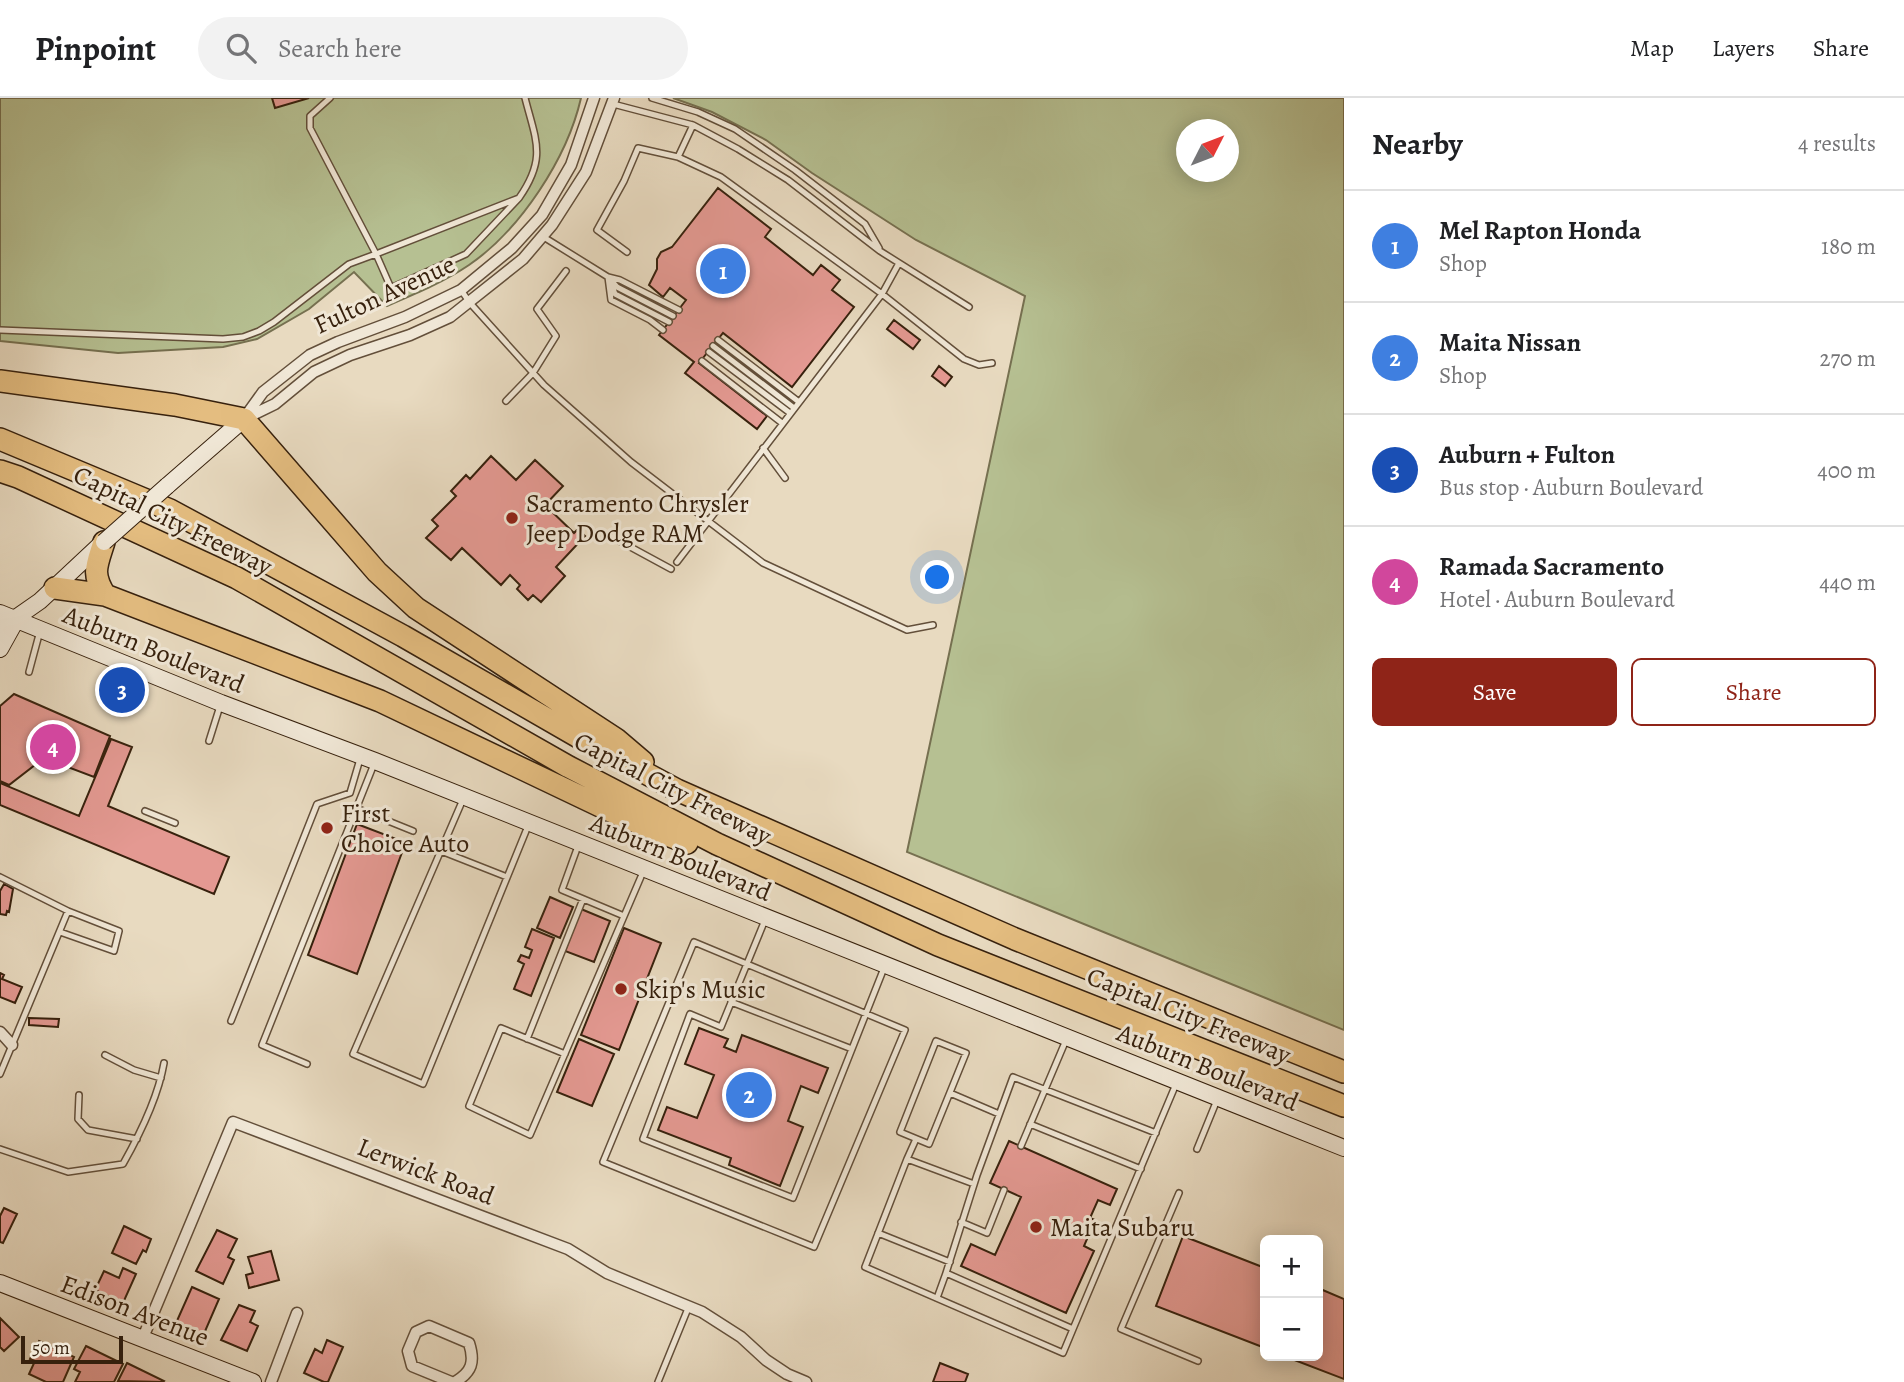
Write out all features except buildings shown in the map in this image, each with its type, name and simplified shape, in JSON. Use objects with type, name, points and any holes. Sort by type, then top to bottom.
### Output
[{"type":"highway","points":[[0,381],[175,405],[244,419],[377,572],[416,608],[616,739],[677,790]]},
{"type":"highway","name":"Capital City Freeway","points":[[0,439],[170,510],[403,636],[677,790],[1015,939],[1344,1072]]},
{"type":"highway","name":"Capital City Freeway","points":[[0,471],[237,578],[569,767],[717,845],[938,946],[1344,1106]]},
{"type":"highway","points":[[104,542],[95,569],[96,581],[105,594]]},
{"type":"highway","points":[[55,588],[105,594],[380,701],[619,815],[868,915]]},
{"type":"main road","name":"Fulton Avenue","points":[[0,629],[16,620],[55,588],[244,419]]},
{"type":"main road","name":"Auburn Boulevard","points":[[0,612],[221,703],[464,797],[1344,1148]]},
{"type":"main road","name":"Fulton Avenue","points":[[0,649],[16,620]]},
{"type":"main road","name":"Edison Avenue","points":[[0,1283],[248,1381]]},
{"type":"street","points":[[592,99],[614,101]]},
{"type":"street","name":"Fulton Avenue","points":[[244,419],[263,392],[310,355],[405,317],[461,290],[512,248],[542,215],[570,165],[592,99]]},
{"type":"street","name":"Fulton Avenue","points":[[244,419],[275,404],[314,372],[350,355],[410,335],[450,317],[523,259],[552,225],[586,172],[614,101]]},
{"type":"street","points":[[0,1032],[12,1045]]},
{"type":"street","name":"Lerwick Road","points":[[142,1340],[233,1122],[568,1249],[607,1273],[689,1306],[724,1324],[766,1360],[787,1374],[806,1382]]},
{"type":"street","points":[[271,1382],[298,1313]]},
{"type":"street","points":[[429,1326],[469,1343],[474,1358],[468,1374],[453,1382],[422,1377],[412,1366],[408,1350],[416,1332],[429,1326]]},
{"type":"lane","points":[[330,98],[310,116],[310,128],[391,288],[466,254],[529,185],[538,150],[524,98]]},
{"type":"lane","points":[[652,98],[698,112],[735,129],[795,170],[865,224],[880,251]]},
{"type":"lane","points":[[614,101],[693,125],[788,180],[880,251],[969,307]]},
{"type":"lane","points":[[678,157],[693,125]]},
{"type":"lane","points":[[627,252],[597,230],[624,181],[638,148],[678,157],[721,177],[882,294],[964,359],[979,365],[992,363]]},
{"type":"lane","points":[[0,330],[223,339],[243,337],[274,322],[349,264],[519,198]]},
{"type":"lane","points":[[542,236],[608,277],[617,287],[673,316]]},
{"type":"lane","points":[[677,562],[882,294],[900,263]]},
{"type":"lane","points":[[506,401],[533,373],[556,336],[537,309],[566,271]]},
{"type":"lane","points":[[608,277],[620,280],[679,310]]},
{"type":"lane","points":[[608,277],[615,294],[669,322]]},
{"type":"lane","points":[[608,277],[611,300],[650,320],[663,330]]},
{"type":"lane","points":[[461,290],[533,373],[631,462],[763,563],[907,630],[933,625]]},
{"type":"lane","points":[[718,340],[799,402]]},
{"type":"lane","points":[[711,349],[792,411]]},
{"type":"lane","points":[[702,361],[782,424]]},
{"type":"lane","points":[[763,448],[785,478]]},
{"type":"lane","points":[[612,537],[671,569]]},
{"type":"lane","points":[[29,672],[41,630]]},
{"type":"lane","points":[[209,741],[221,703]]},
{"type":"lane","points":[[307,1064],[262,1045],[356,808],[368,759]]},
{"type":"lane","points":[[231,1021],[317,804],[350,793],[368,759]]},
{"type":"lane","points":[[464,797],[353,1054],[423,1084],[529,823]]},
{"type":"lane","points":[[356,808],[413,831]]},
{"type":"lane","points":[[145,811],[175,823]]},
{"type":"lane","points":[[580,843],[562,890],[624,916]]},
{"type":"lane","points":[[441,851],[507,877]]},
{"type":"lane","points":[[565,1054],[501,1028],[469,1106],[530,1135],[645,869]]},
{"type":"lane","points":[[0,877],[68,911],[119,932],[114,951],[60,932]]},
{"type":"lane","points":[[527,1039],[583,899]]},
{"type":"lane","points":[[0,1074],[68,911]]},
{"type":"lane","points":[[766,917],[721,1027],[690,1014],[643,1139],[793,1198],[886,965]]},
{"type":"lane","points":[[694,942],[747,965],[905,1030],[814,1247],[604,1163],[694,942]]},
{"type":"lane","points":[[731,1002],[852,1049]]},
{"type":"lane","points":[[1021,1146],[1067,1037]]},
{"type":"lane","points":[[936,1041],[966,1053],[929,1144],[916,1139],[900,1132],[936,1041]]},
{"type":"lane","points":[[105,1055],[134,1070],[161,1079]]},
{"type":"lane","points":[[0,1149],[68,1172],[123,1164],[137,1139],[161,1079],[164,1063]]},
{"type":"lane","points":[[937,1298],[1013,1077],[1156,1133]]},
{"type":"lane","points":[[916,1139],[864,1267],[1063,1353],[1177,1081]]},
{"type":"lane","points":[[950,1093],[999,1114]]},
{"type":"lane","points":[[79,1095],[78,1119],[88,1130],[137,1139]]},
{"type":"lane","points":[[1197,1149],[1218,1097]]},
{"type":"lane","points":[[1030,1124],[1141,1169]]},
{"type":"lane","points":[[907,1159],[974,1184]]},
{"type":"lane","points":[[961,1222],[987,1233],[1004,1190]]},
{"type":"lane","points":[[1179,1193],[1121,1329],[1198,1361]]},
{"type":"lane","points":[[878,1233],[950,1262]]},
{"type":"lane","points":[[946,1273],[1073,1329]]},
{"type":"lane","points":[[658,1382],[689,1306]]},
{"type":"green space","points":[[0,98],[581,98],[565,145],[523,213],[488,250],[450,277],[387,306],[354,272],[309,309],[257,339],[223,347],[118,353],[0,341]]},
{"type":"green space","points":[[673,98],[1344,98],[1344,1030],[907,852],[1025,296],[916,240],[766,140],[712,112]]},
{"type":"place","name":"Mel Rapton Honda","points":[[723,271]]},
{"type":"place","name":"Sacramento Chrysler Jeep Dodge RAM","points":[[512,518]]},
{"type":"place","name":"Auburn + Fulton","points":[[122,690]]},
{"type":"place","name":"Ramada Sacramento","points":[[53,747]]},
{"type":"place","name":"First Choice Auto","points":[[327,828]]},
{"type":"place","name":"Skip's Music","points":[[621,989]]},
{"type":"place","name":"Maita Nissan","points":[[749,1095]]},
{"type":"place","name":"Maita Subaru","points":[[1036,1227]]}]
